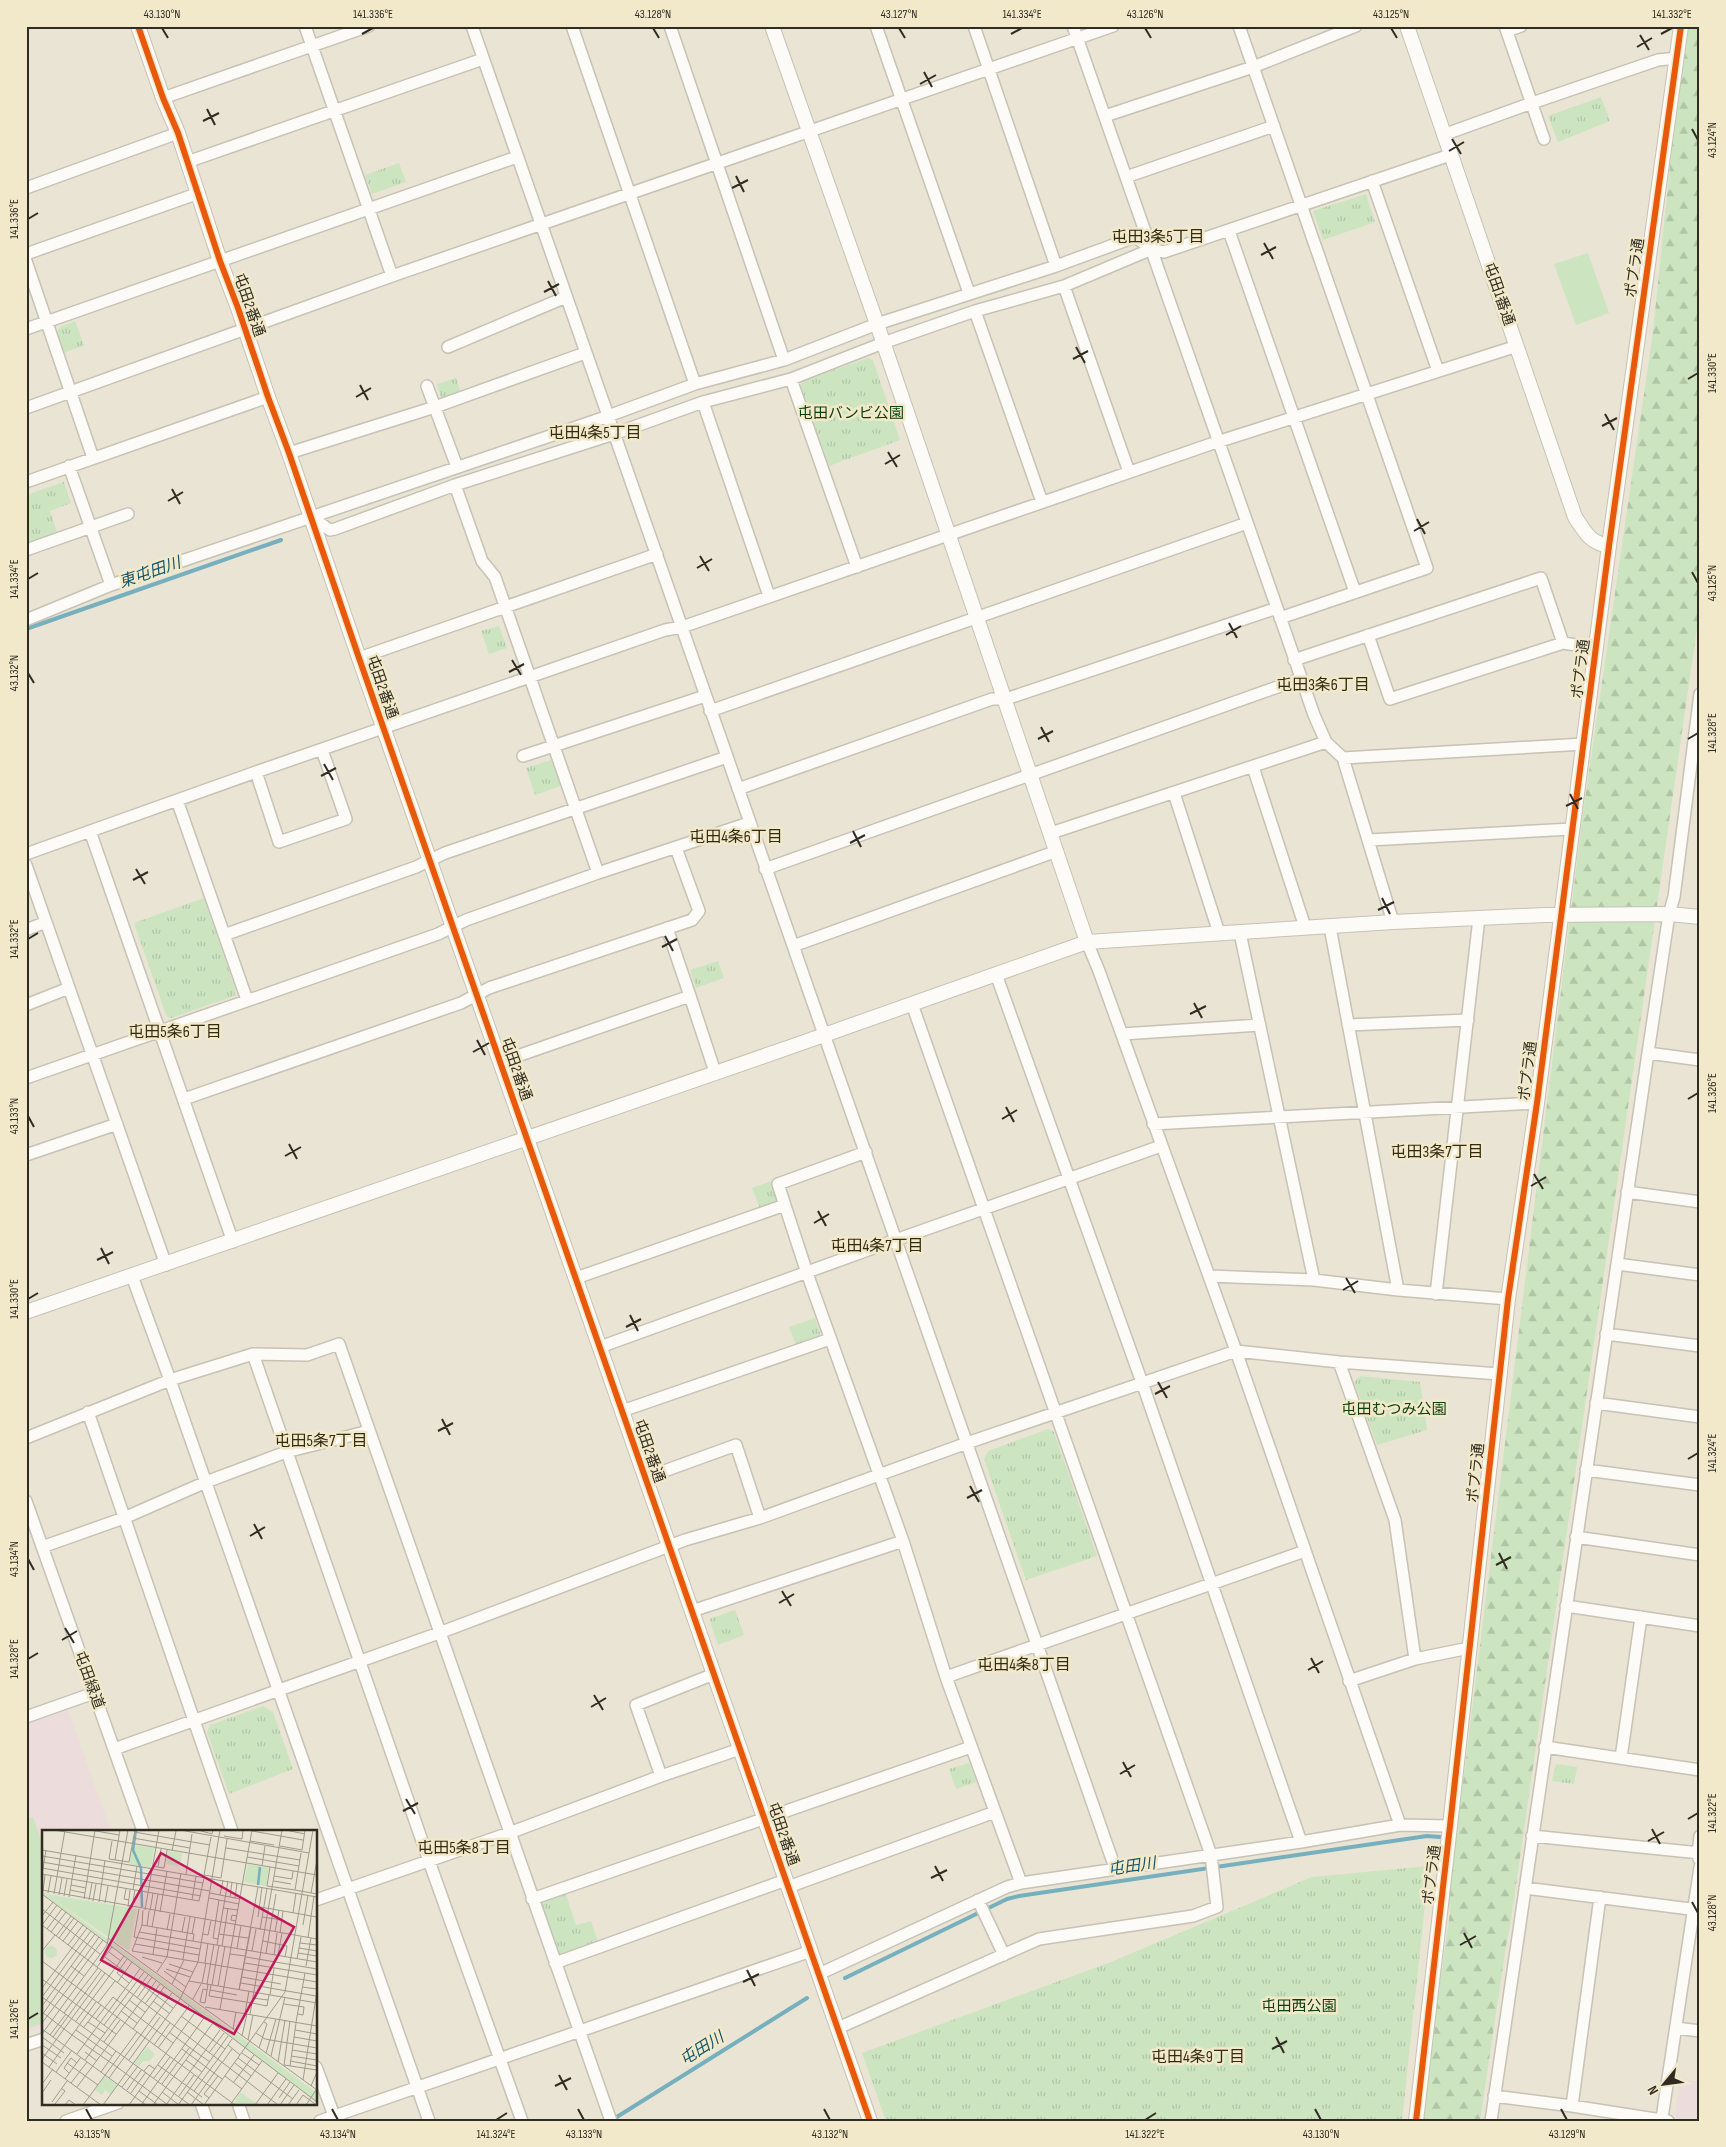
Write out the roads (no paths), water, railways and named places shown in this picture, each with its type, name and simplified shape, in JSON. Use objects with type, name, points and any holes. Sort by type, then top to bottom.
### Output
[{"type":"street","name":"屯田2番通","points":[[138,26],[199,193],[220,261],[268,397],[290,453],[383,728],[870,2121]]},
{"type":"street","points":[[305,26],[392,276]]},
{"type":"street","points":[[163,98],[369,26]]},
{"type":"street","points":[[472,26],[1115,1868]]},
{"type":"street","points":[[572,26],[695,384]]},
{"type":"street","points":[[670,26],[784,360]]},
{"type":"street","points":[[772,26],[877,324],[976,618],[1006,699],[1087,942],[1236,1351],[1400,1825]]},
{"type":"street","points":[[876,26],[969,293]]},
{"type":"street","points":[[974,26],[1056,266]]},
{"type":"street","points":[[1073,26],[1279,613],[1300,679],[1326,742],[1344,758],[1393,922]]},
{"type":"street","points":[[26,408],[244,328],[1113,26]]},
{"type":"street","points":[[738,789],[992,700],[1006,699],[1279,613],[1355,592],[1427,568],[1239,26]]},
{"type":"street","points":[[1105,116],[1253,67],[1356,26]]},
{"type":"street","name":"屯田1番通","points":[[1407,26],[1575,517],[1586,534],[1597,544],[1609,546]]},
{"type":"street","points":[[1521,26],[1506,29],[1544,139]]},
{"type":"street","name":"ポプラ通","points":[[1416,2121],[1508,1299],[1537,1103],[1609,546],[1681,26]]},
{"type":"street","points":[[187,162],[483,58]]},
{"type":"street","points":[[1443,135],[1532,102],[1658,60],[1677,58]]},
{"type":"street","points":[[1126,176],[1274,126]]},
{"type":"street","points":[[26,188],[178,134]]},
{"type":"street","points":[[26,620],[111,585],[457,468],[695,384],[784,360],[877,324],[1056,266],[1135,237],[1152,249],[1164,252],[1450,155]]},
{"type":"street","points":[[26,329],[517,157]]},
{"type":"street","points":[[1372,181],[1438,371]]},
{"type":"street","points":[[26,254],[199,193]]},
{"type":"street","points":[[1229,230],[1355,592]]},
{"type":"street","points":[[311,516],[330,530],[455,485],[614,434],[703,402],[792,380],[883,343],[975,311],[1064,286],[1152,249]]},
{"type":"street","points":[[26,261],[93,458]]},
{"type":"street","points":[[1064,286],[1129,472]]},
{"type":"street","points":[[448,348],[566,297]]},
{"type":"street","points":[[975,311],[1042,502]]},
{"type":"street","points":[[26,854],[665,630],[682,627],[1293,417],[1517,346]]},
{"type":"street","points":[[290,453],[435,407],[586,353]]},
{"type":"street","points":[[792,380],[856,567]]},
{"type":"street","points":[[428,386],[457,468]]},
{"type":"street","points":[[26,482],[268,397]]},
{"type":"street","points":[[703,402],[769,596]]},
{"type":"street","points":[[69,466],[111,585]]},
{"type":"street","points":[[455,485],[482,561],[495,577],[598,873]]},
{"type":"street","points":[[26,550],[91,525],[128,514]]},
{"type":"street","points":[[710,711],[1247,523]]},
{"type":"street","points":[[359,658],[657,554]]},
{"type":"street","points":[[1294,660],[1541,578],[1563,643]]},
{"type":"street","points":[[1368,635],[1390,699],[1563,643],[1596,648]]},
{"type":"street","points":[[765,868],[1300,679]]},
{"type":"street","points":[[1491,2121],[1616,1264],[1669,914],[1674,897],[1695,759],[1700,694]]},
{"type":"street","points":[[523,756],[705,696]]},
{"type":"street","points":[[1051,833],[1326,742]]},
{"type":"street","points":[[1344,758],[1584,744]]},
{"type":"street","points":[[256,772],[280,842],[346,819],[322,750]]},
{"type":"street","points":[[224,935],[430,861],[445,853],[726,757]]},
{"type":"street","points":[[1253,767],[1305,928]]},
{"type":"street","points":[[1174,793],[1220,933]]},
{"type":"street","points":[[177,800],[247,1000]]},
{"type":"street","points":[[26,1078],[438,934],[466,920],[598,873],[749,823]]},
{"type":"street","points":[[1369,840],[1572,829]]},
{"type":"street","points":[[90,831],[233,1242]]},
{"type":"street","points":[[184,1099],[461,1003],[491,987],[692,920],[699,911],[676,848]]},
{"type":"street","points":[[793,946],[1057,851]]},
{"type":"street","points":[[26,865],[166,1265]]},
{"type":"street","points":[[26,1312],[233,1242],[1087,942],[1393,922],[1560,914],[1669,914],[1700,917]]},
{"type":"street","points":[[1436,1294],[1479,918]]},
{"type":"street","points":[[26,930],[46,922]]},
{"type":"street","points":[[1330,927],[1398,1290]]},
{"type":"street","points":[[667,928],[715,1072]]},
{"type":"street","points":[[1240,933],[1314,1280]]},
{"type":"street","points":[[996,974],[1141,1382],[1301,1842]]},
{"type":"street","points":[[26,1005],[69,988]]},
{"type":"street","points":[[500,1062],[690,996]]},
{"type":"street","points":[[838,2028],[1039,1939],[1193,1916],[1217,1907],[1210,1855],[912,1004]]},
{"type":"street","points":[[1348,1025],[1468,1020]]},
{"type":"street","points":[[1122,1034],[1260,1025]]},
{"type":"street","points":[[1648,1053],[1700,1060]]},
{"type":"street","points":[[1153,1124],[1278,1115],[1537,1103]]},
{"type":"street","points":[[26,1155],[117,1124]]},
{"type":"street","points":[[600,1347],[1161,1146]]},
{"type":"street","points":[[866,1152],[778,1184],[830,1339],[903,1541],[946,1677],[1021,1883]]},
{"type":"street","points":[[1627,1192],[1700,1202]]},
{"type":"street","points":[[576,1278],[785,1205]]},
{"type":"street","points":[[1616,1264],[1700,1276]]},
{"type":"street","points":[[132,1276],[206,1482],[429,2121]]},
{"type":"street","points":[[1209,1276],[1314,1280],[1436,1294],[1508,1299]]},
{"type":"street","points":[[1606,1334],[1700,1346]]},
{"type":"street","points":[[622,1411],[830,1339]]},
{"type":"street","points":[[26,1438],[170,1380],[253,1354],[307,1355],[339,1344],[609,2117]]},
{"type":"street","points":[[114,1749],[360,1661],[685,1540],[760,1518],[966,1443],[1236,1351],[1339,1362],[1499,1374]]},
{"type":"street","points":[[253,1354],[429,1861],[522,2121]]},
{"type":"street","points":[[1339,1362],[1395,1520],[1415,1659]]},
{"type":"street","points":[[1596,1403],[1700,1417]]},
{"type":"street","points":[[88,1412],[232,1830]]},
{"type":"street","points":[[42,1546],[124,1518],[206,1482],[286,1452],[369,1431]]},
{"type":"street","points":[[645,1478],[736,1445],[760,1518]]},
{"type":"street","points":[[1586,1470],[1700,1485]]},
{"type":"street","name":"屯田緑道","points":[[26,1501],[143,1830]]},
{"type":"street","points":[[1576,1537],[1700,1555]]},
{"type":"street","points":[[692,1611],[903,1541]]},
{"type":"street","points":[[946,1677],[1305,1551]]},
{"type":"street","points":[[1566,1606],[1700,1626]]},
{"type":"street","points":[[1620,1758],[1641,1617]]},
{"type":"street","points":[[1349,1681],[1415,1659],[1469,1648]]},
{"type":"street","points":[[661,1776],[636,1705],[714,1674]]},
{"type":"street","points":[[26,1717],[94,1692]]},
{"type":"street","points":[[532,1899],[971,1746]]},
{"type":"street","points":[[1545,1747],[1700,1770]]},
{"type":"street","points":[[318,1899],[509,1833],[661,1776],[740,1749]]},
{"type":"street","points":[[555,1963],[995,1812]]},
{"type":"street","points":[[819,1974],[1007,1886],[1115,1868],[1301,1842],[1400,1825],[1450,1826]]},
{"type":"street","points":[[1532,1836],[1699,1855],[1700,1836]]},
{"type":"street","points":[[1494,2096],[1665,2120],[1676,2028],[1696,1909],[1700,1867]]},
{"type":"street","points":[[1525,1888],[1696,1909]]},
{"type":"street","points":[[1572,2106],[1600,1897]]},
{"type":"street","points":[[978,1900],[1004,1955]]},
{"type":"street","points":[[320,2121],[335,2118],[578,2030],[810,1951]]},
{"type":"street","points":[[1676,2028],[1700,2031]]},
{"type":"street","points":[[26,2044],[42,2040]]},
{"type":"street","points":[[318,2072],[335,2118]]},
{"type":"street","points":[[66,2121],[115,2104]]},
{"type":"street","points":[[200,2104],[207,2121]]},
{"type":"street","points":[[238,2104],[244,2121]]},
{"type":"waterway","name":"東屯田川","points":[[26,629],[281,540]]},
{"type":"waterway","name":"屯田川","points":[[845,1978],[1007,1899],[1019,1896],[1427,1836],[1440,1837]]},
{"type":"waterway","name":"屯田川","points":[[612,2120],[807,1998]]},
{"type":"district","name":"屯田3条5丁目","points":[[1158,237]]},
{"type":"district","name":"屯田4条5丁目","points":[[595,433]]},
{"type":"district","name":"屯田3条6丁目","points":[[1323,685]]},
{"type":"district","name":"屯田4条6丁目","points":[[736,837]]},
{"type":"district","name":"屯田5条6丁目","points":[[175,1032]]},
{"type":"district","name":"屯田3条7丁目","points":[[1437,1152]]},
{"type":"district","name":"屯田4条7丁目","points":[[877,1246]]},
{"type":"district","name":"屯田5条7丁目","points":[[321,1441]]},
{"type":"district","name":"屯田4条8丁目","points":[[1024,1665]]},
{"type":"district","name":"屯田5条8丁目","points":[[464,1848]]},
{"type":"district","name":"屯田4条9丁目","points":[[1198,2057]]},
{"type":"park label","name":"屯田バンビ公園","points":[[851,413]]},
{"type":"park label","name":"屯田むつみ公園","points":[[1394,1409]]},
{"type":"park label","name":"屯田西公園","points":[[1299,2006]]}]
